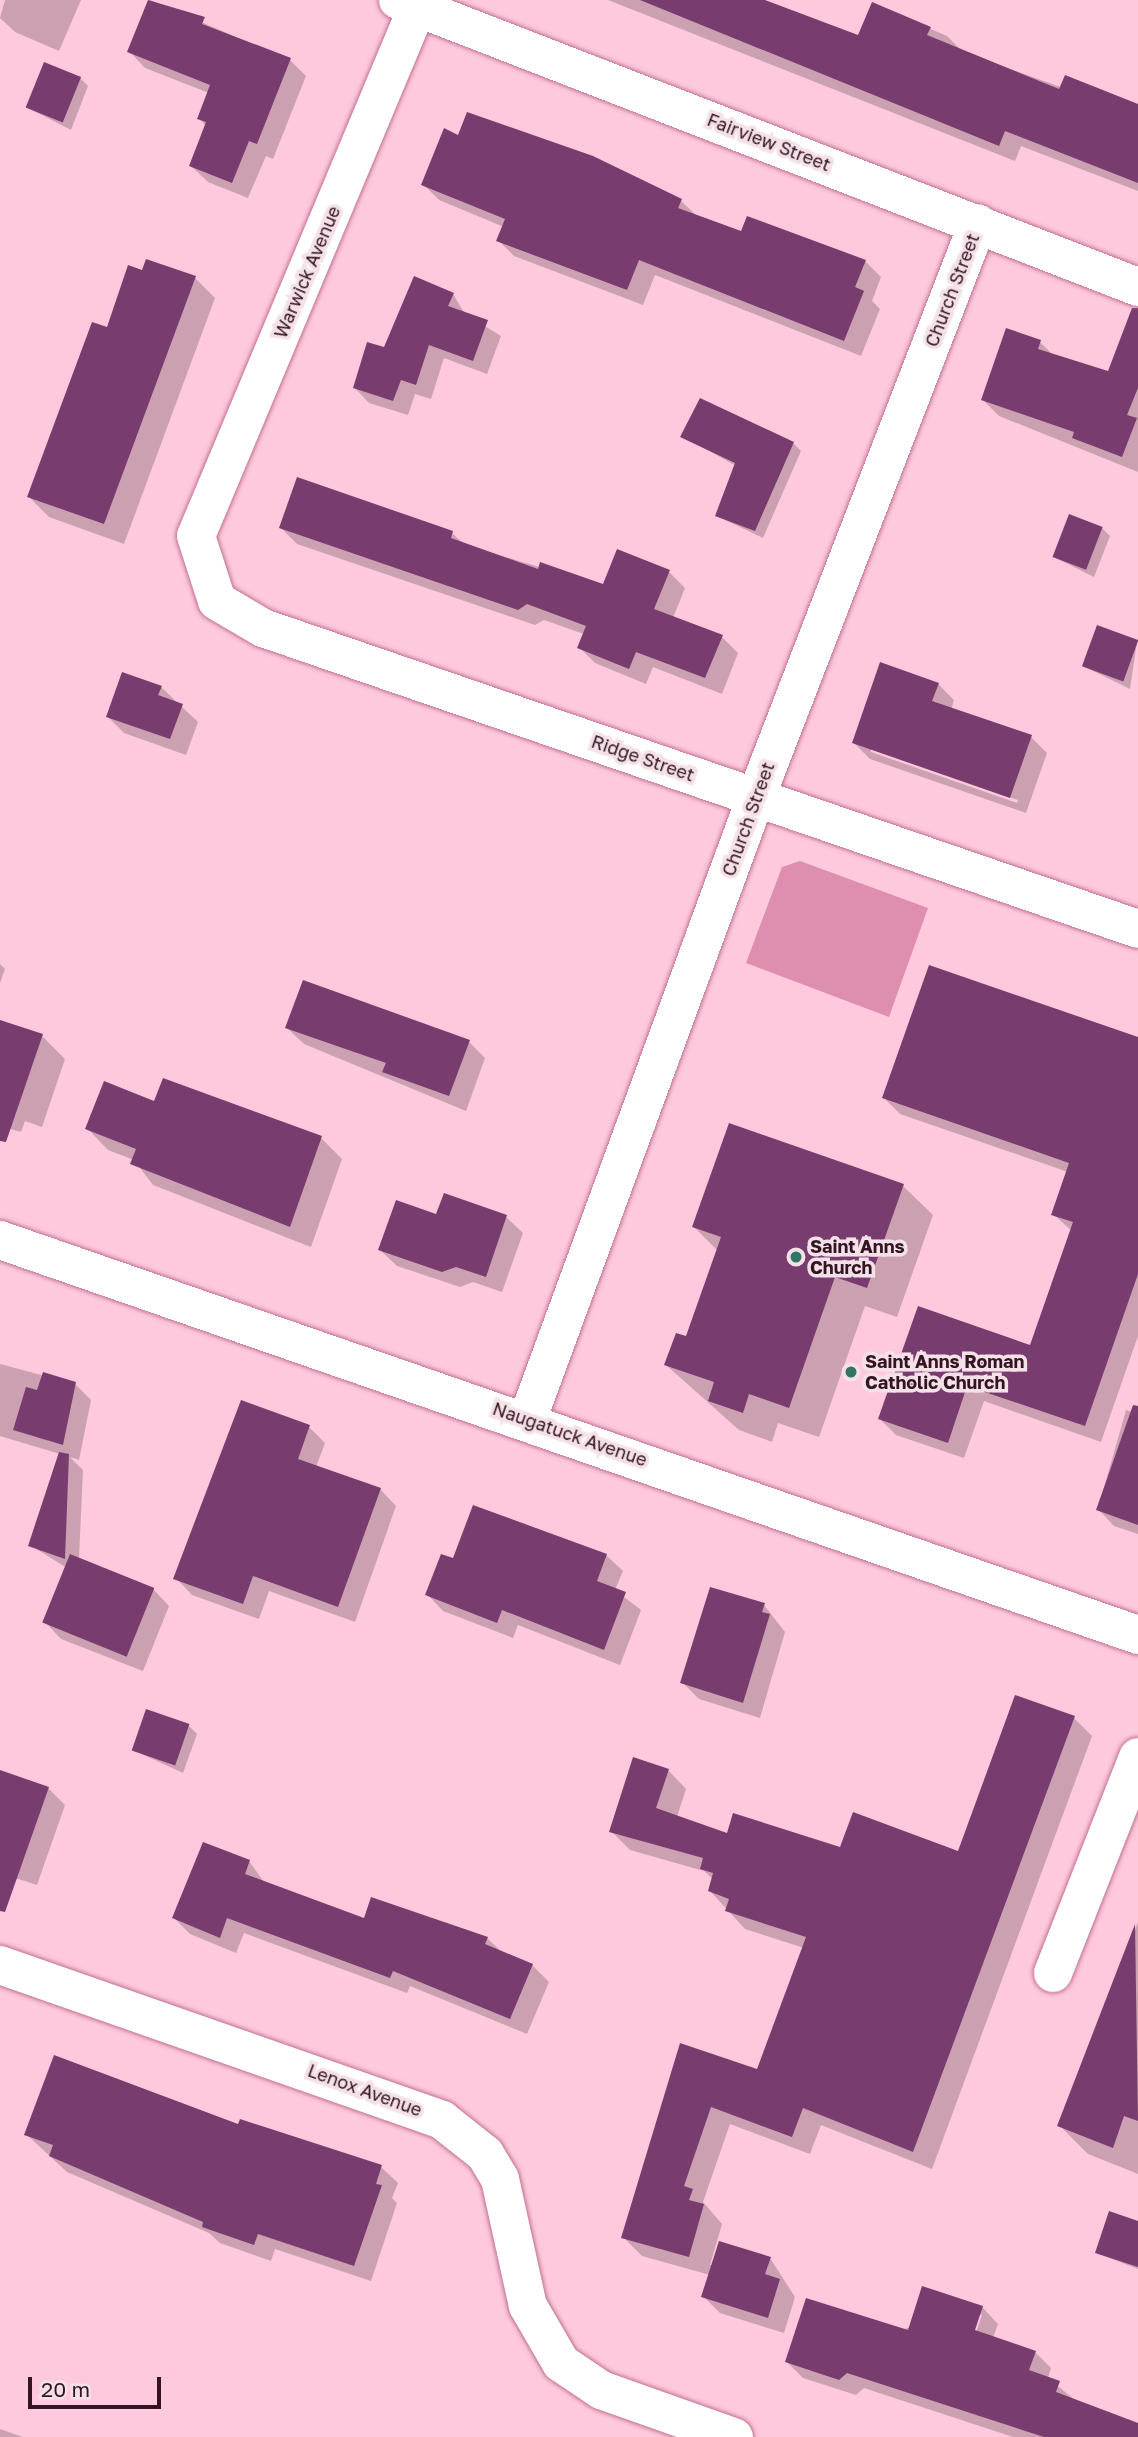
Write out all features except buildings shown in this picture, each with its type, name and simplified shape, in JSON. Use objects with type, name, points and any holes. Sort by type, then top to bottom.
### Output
[{"type":"street","name":"Fairview Street","points":[[408,4],[1138,287]]},
{"type":"street","name":"Warwick Avenue","points":[[196,536],[408,4]]},
{"type":"street","name":"Church Street","points":[[528,1418],[756,797],[978,223]]},
{"type":"street","name":"Ridge Street","points":[[196,536],[217,601],[263,628],[1138,929]]},
{"type":"street","name":"Naugatuck Avenue","points":[[0,1240],[528,1418],[1138,1635]]},
{"type":"street","points":[[1053,1973],[1138,1757]]},
{"type":"street","name":"Lenox Avenue","points":[[0,1965],[442,2120],[485,2154],[500,2179],[528,2306],[561,2363],[601,2390],[734,2437]]},
{"type":"shaded area","points":[[800,861],[928,908],[889,1017],[746,963],[782,867]]},
{"type":"place","name":"Saint Anns Church","points":[[796,1257]]},
{"type":"place","name":"Saint Anns Roman Catholic Church","points":[[851,1372]]}]
